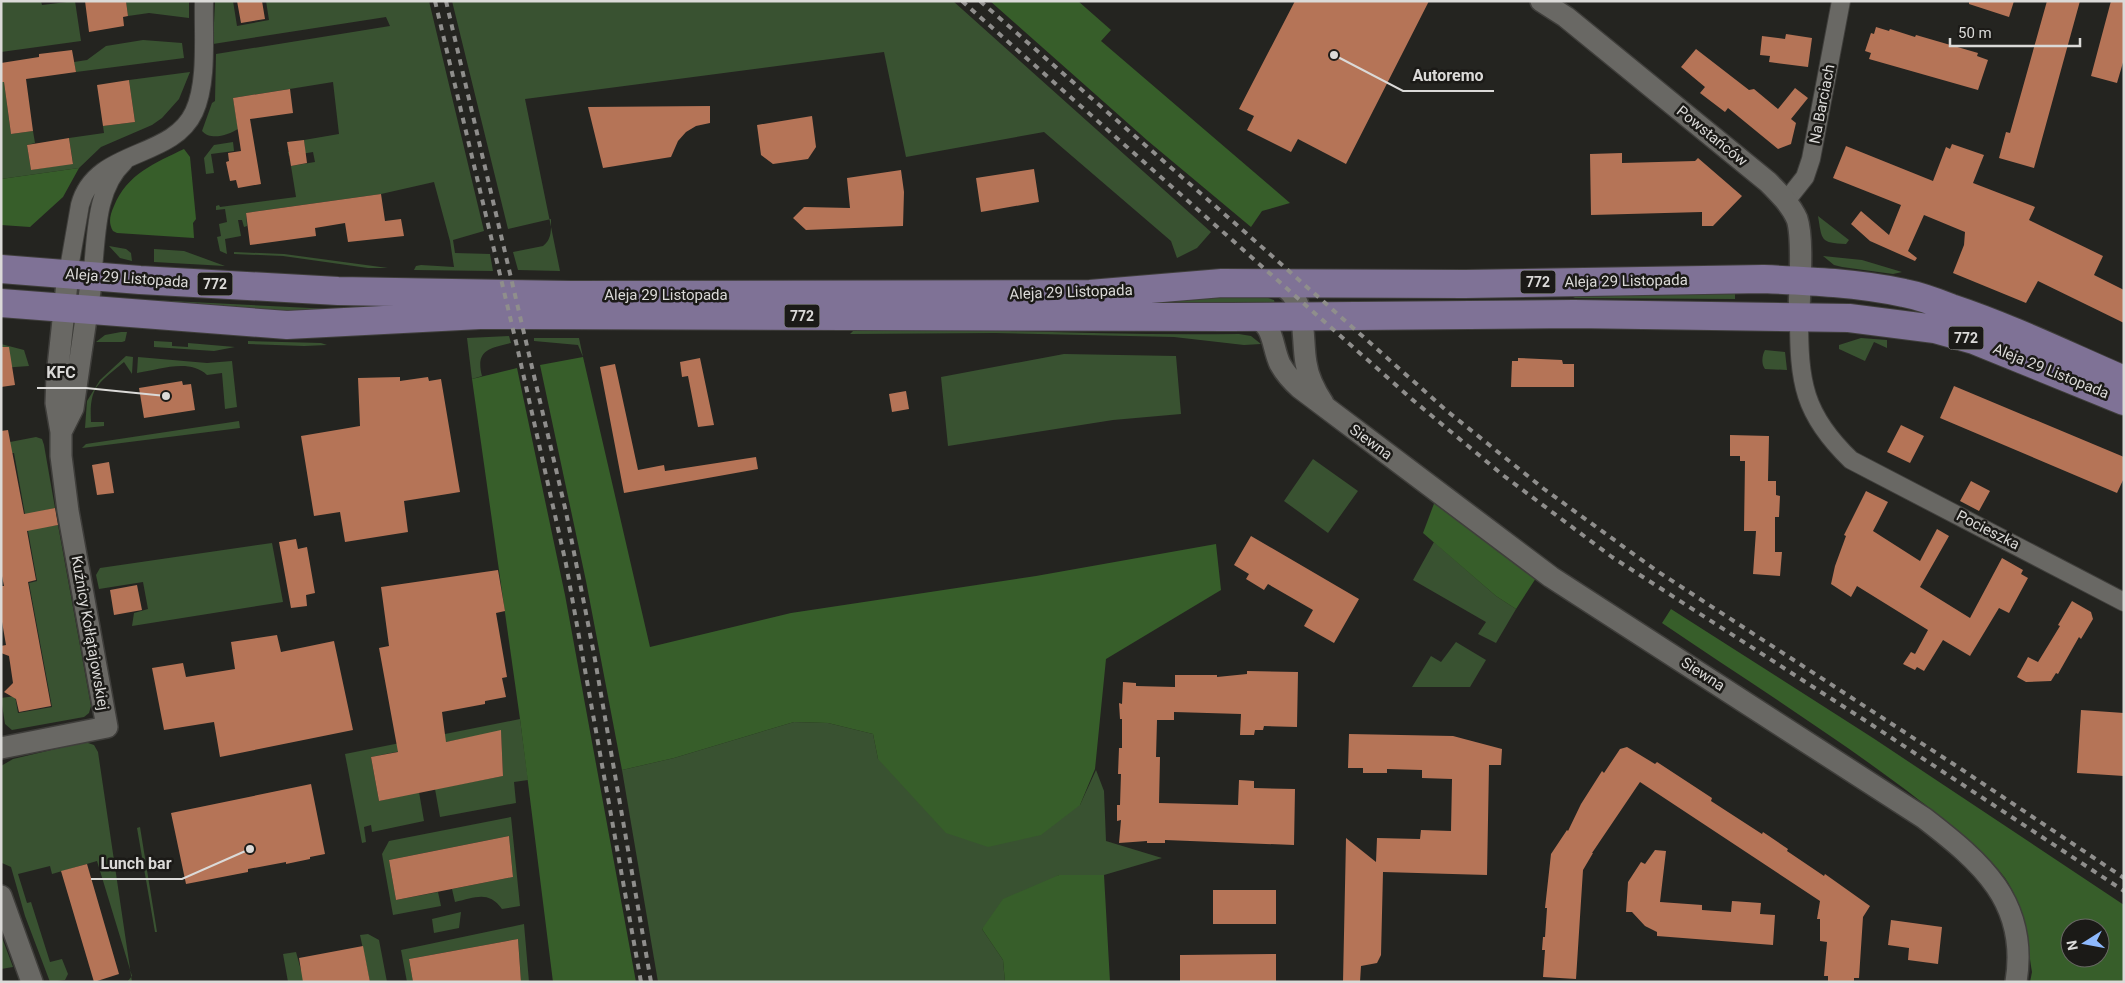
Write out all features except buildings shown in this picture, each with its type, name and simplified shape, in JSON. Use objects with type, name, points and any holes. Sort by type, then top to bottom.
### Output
[{"type":"main road","name":"Aleja 29 Listopada","points":[[1,269],[402,293],[572,295],[1090,294],[1222,283],[1278,310]]},
{"type":"main road","name":"Aleja 29 Listopada","points":[[1278,310],[1322,283],[1465,284],[1800,280],[1868,287],[1905,293],[1933,301],[2023,334],[2124,380]]},
{"type":"main road","name":"Aleja 29 Listopada","points":[[1,303],[287,325],[480,315],[1278,310],[1859,319],[1934,329],[2004,351],[2124,401]]},
{"type":"street","points":[[80,275],[80,206],[86,188],[102,172],[172,136],[183,127],[194,112],[201,85],[204,1]]},
{"type":"street","name":"Powstańców","points":[[1541,1],[1588,34],[1768,182],[1786,201],[1794,213],[1799,228],[1799,317]]},
{"type":"street","name":"Na Barciach","points":[[1786,201],[1805,177],[1811,159],[1841,1]]},
{"type":"street","name":"Kuźnicy Kołłątajowskiej","points":[[1,748],[107,727],[63,480],[61,456],[61,432],[73,408],[76,309],[80,275]]},
{"type":"street","name":"Siewna","points":[[1278,310],[1308,370],[1313,385],[1325,406]]},
{"type":"street","name":"Siewna","points":[[1278,310],[1278,360],[1286,374],[1300,388],[1551,576],[1891,796],[1924,818],[1958,845],[1996,884],[2011,912],[2018,950],[2016,982]]},
{"type":"street","name":"Pocieszka","points":[[1799,317],[1800,367],[1803,385],[1810,406],[1826,434],[1851,460],[2124,602]]},
{"type":"street","points":[[1,896],[32,982]]},
{"type":"green space","points":[[1,1],[41,1],[42,5],[75,1],[81,41],[1,52]]},
{"type":"green space","points":[[126,1],[189,1],[189,18],[149,13],[128,16]]},
{"type":"green space","points":[[233,1],[237,26],[269,20],[266,1],[429,1],[484,231],[453,240],[455,253],[490,254],[493,271],[414,270],[416,266],[421,265],[454,267],[450,241],[434,182],[381,194],[246,213],[247,226],[244,227],[242,220],[238,220],[241,236],[225,239],[227,254],[220,251],[217,237],[221,236],[219,224],[227,222],[225,209],[216,210],[216,206],[296,197],[291,166],[315,162],[313,152],[289,156],[288,152],[305,150],[304,140],[339,134],[333,82],[233,98],[238,129],[220,136],[206,134],[202,131],[212,103],[215,101],[216,54],[390,26],[386,17],[213,44],[215,2]]},
{"type":"green space","points":[[452,1],[953,1],[1211,232],[1197,248],[1177,258],[1171,241],[1044,132],[906,157],[884,52],[525,99],[549,219],[508,229]]},
{"type":"green space","points":[[990,1],[1078,1],[1111,30],[1101,41],[1290,203],[1262,211],[1251,227],[1148,141]]},
{"type":"green space","points":[[143,40],[182,43],[184,58],[76,72],[74,62],[87,60],[106,46]]},
{"type":"green space","points":[[190,72],[179,99],[162,118],[152,125],[101,147],[79,168],[1,179],[1,82],[4,82],[11,134],[33,131],[35,143],[27,145],[31,170],[73,163],[69,138],[104,133],[103,126],[135,122],[129,80]]},
{"type":"green space","points":[[233,142],[234,151],[211,154],[214,173],[206,174],[204,158],[214,145]]},
{"type":"green space","points":[[184,149],[190,157],[196,219],[193,223],[194,238],[117,233],[113,231],[110,222],[111,213],[126,186],[143,171]]},
{"type":"green space","points":[[79,168],[63,197],[30,227],[1,225],[1,179]]},
{"type":"green space","points":[[1818,216],[1849,240],[1846,244],[1831,243],[1824,239],[1820,230]]},
{"type":"green space","points":[[551,227],[560,271],[518,270],[513,252],[543,246],[549,237]]},
{"type":"green space","points":[[109,246],[126,249],[131,253],[132,261],[120,258]]},
{"type":"green space","points":[[154,249],[184,251],[225,266],[154,262]]},
{"type":"green space","points":[[234,252],[284,254],[388,268],[368,268],[283,256],[234,254]]},
{"type":"green space","points":[[1823,256],[1862,260],[1902,272],[1893,274],[1842,267],[1834,265]]},
{"type":"green space","points":[[1212,293],[1259,295],[1274,300],[1275,304],[1105,304]]},
{"type":"green space","points":[[1735,293],[1735,299],[1573,297]]},
{"type":"green space","points":[[151,300],[351,310],[310,315],[150,306]]},
{"type":"green space","points":[[857,327],[1096,333],[1239,334],[1251,336],[1261,344],[1244,345],[1174,337],[995,333],[850,334]]},
{"type":"green space","points":[[127,332],[125,341],[96,342],[105,335]]},
{"type":"green space","points":[[509,336],[511,343],[491,349],[483,355],[480,367],[482,376],[472,379],[467,338]]},
{"type":"green space","points":[[534,338],[579,338],[583,357],[578,345],[534,341]]},
{"type":"green space","points":[[1861,338],[1887,340],[1887,348],[1874,342],[1865,361],[1839,349],[1839,345]]},
{"type":"green space","points":[[154,341],[172,342],[172,346],[188,347],[188,343],[235,347],[214,351],[154,347]]},
{"type":"green space","points":[[248,341],[321,343],[327,345],[248,344]]},
{"type":"green space","points":[[1,344],[24,350],[29,366],[1,368]]},
{"type":"green space","points":[[1765,350],[1785,352],[1787,370],[1765,369],[1762,360]]},
{"type":"green space","points":[[1064,354],[1176,356],[1181,414],[1113,420],[948,446],[941,377]]},
{"type":"green space","points":[[126,356],[133,357],[132,374],[124,362],[102,381],[94,393],[91,422],[104,422],[104,426],[85,428],[87,401],[100,380]]},
{"type":"green space","points":[[138,357],[207,363],[232,361],[237,407],[225,409],[222,373],[207,375],[192,367],[173,366],[137,373]]},
{"type":"green space","points":[[583,357],[650,647],[791,613],[1036,576],[1216,544],[1221,590],[1106,659],[1095,769],[1080,805],[1041,835],[988,847],[946,833],[878,759],[873,734],[828,723],[794,722],[674,758],[622,770],[586,581],[540,365]]},
{"type":"green space","points":[[517,368],[565,595],[636,982],[553,982],[520,719],[472,379]]},
{"type":"green space","points":[[239,421],[240,428],[82,448],[86,444]]},
{"type":"green space","points":[[36,437],[42,439],[44,445],[55,508],[42,511],[45,527],[58,525],[91,706],[89,713],[84,717],[12,730],[5,724],[1,698],[15,696],[18,713],[52,707],[29,583],[37,581],[14,453],[1,454],[10,442]]},
{"type":"green space","points":[[1313,459],[1358,491],[1328,533],[1284,501]]},
{"type":"green space","points":[[1435,501],[1536,578],[1516,609],[1496,596],[1423,533]]},
{"type":"green space","points":[[1434,542],[1496,596],[1516,609],[1496,643],[1478,634],[1486,622],[1413,580]]},
{"type":"green space","points":[[272,543],[283,602],[132,626],[134,613],[148,609],[143,582],[99,589],[96,575],[100,568]]},
{"type":"green space","points":[[1671,609],[1873,738],[2124,905],[2124,982],[2030,982],[2032,972],[2021,911],[2005,878],[1996,867],[1945,820],[1876,768],[1662,623]]},
{"type":"green space","points":[[1456,642],[1486,660],[1470,687],[1412,687],[1431,656],[1441,662]]},
{"type":"green space","points":[[520,719],[528,780],[514,782],[516,803],[440,817],[435,789],[503,776],[501,731],[371,757],[379,801],[419,792],[424,821],[372,832],[371,825],[364,827],[366,842],[362,843],[345,754]]},
{"type":"green space","points":[[794,722],[828,723],[873,734],[878,759],[1080,805],[1096,770],[1104,791],[1106,841],[1162,858],[1104,875],[1059,875],[982,929],[1003,960],[1005,982],[658,982],[622,770],[674,758]]},
{"type":"green space","points":[[85,742],[94,745],[98,752],[130,970],[97,861],[52,874],[50,866],[18,874],[27,903],[31,902],[50,962],[62,959],[68,974],[65,980],[50,982],[25,916],[11,867],[2,863],[1,766],[13,759]]},
{"type":"green space","points":[[511,817],[520,906],[502,909],[492,899],[486,897],[475,897],[455,902],[452,889],[513,877],[509,836],[389,860],[396,900],[438,892],[441,906],[393,915],[382,854],[389,841]]},
{"type":"green space","points":[[140,827],[157,932],[155,932],[137,828]]},
{"type":"green space","points":[[1059,875],[1104,875],[1110,982],[1005,982],[1003,960],[982,929],[1003,899]]},
{"type":"green space","points":[[461,912],[459,928],[434,933],[432,919]]},
{"type":"green space","points":[[524,924],[529,982],[518,982],[521,981],[518,939],[409,959],[413,982],[407,982],[401,950]]},
{"type":"green space","points":[[368,934],[379,940],[387,982],[370,982],[360,935]]},
{"type":"green space","points":[[1,935],[13,967],[1,969]]},
{"type":"green space","points":[[296,952],[301,970],[303,970],[303,982],[288,982],[283,954]]},
{"type":"railway","points":[[435,1],[516,342],[566,564],[641,982]]},
{"type":"railway","points":[[446,1],[566,512],[594,654],[651,982]]},
{"type":"railway","points":[[962,1],[1414,401],[1504,476],[1612,557],[2124,891]]},
{"type":"railway","points":[[980,1],[1447,411],[1544,489],[1657,571],[1961,769],[2124,878]]},
{"type":"place","name":"Autoremo","points":[[1334,55]]},
{"type":"place","name":"KFC","points":[[166,396]]},
{"type":"place","name":"Lunch bar","points":[[250,849]]}]
